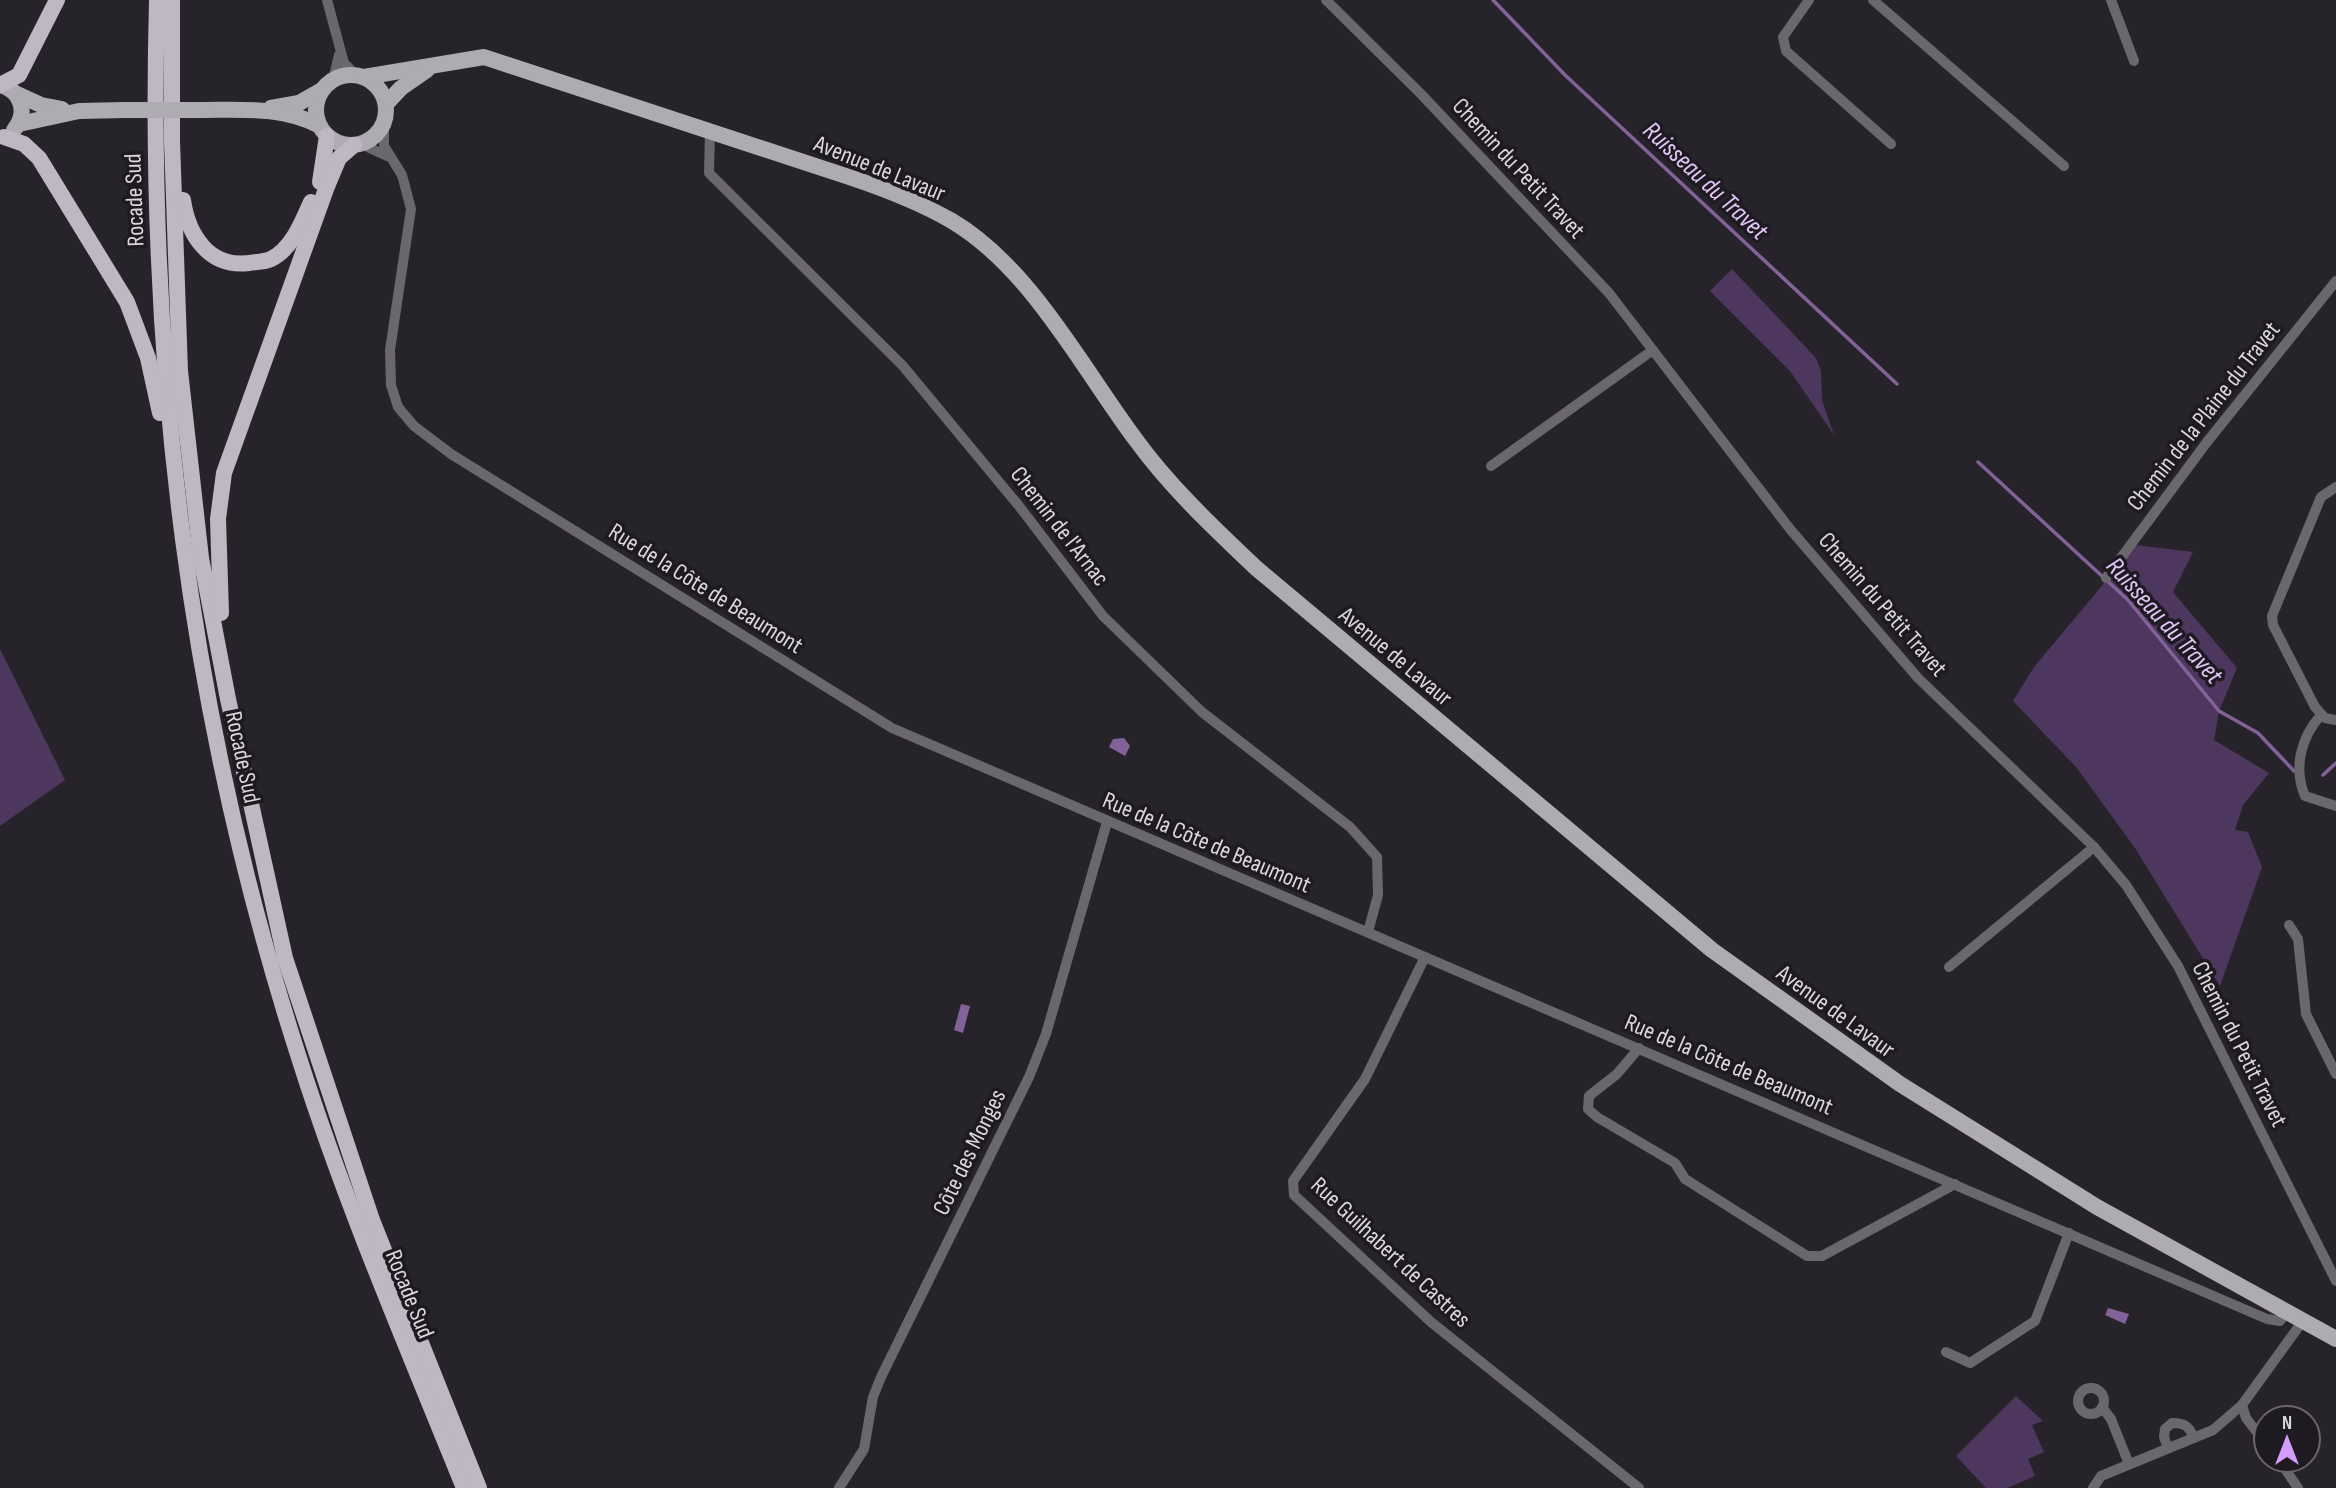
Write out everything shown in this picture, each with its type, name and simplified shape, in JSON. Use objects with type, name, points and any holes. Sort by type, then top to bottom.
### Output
[{"type":"highway","points":[[0,85],[19,75],[57,0]]},
{"type":"highway","name":"Rocade Sud","points":[[157,0],[154,125],[161,336],[187,584],[215,742],[253,899],[300,1063],[356,1219],[464,1488]]},
{"type":"highway","name":"Rocade Sud","points":[[172,0],[172,141],[180,371],[201,558],[228,699],[285,958],[372,1220],[479,1488]]},
{"type":"highway","points":[[172,141],[186,220],[198,243],[215,258],[236,264],[270,260],[298,231],[320,184],[324,131]]},
{"type":"highway","points":[[2,137],[24,144],[39,158],[127,302],[148,358],[176,487]]},
{"type":"highway","points":[[228,699],[218,584],[218,519],[224,473],[326,189],[339,158],[358,144]]},
{"type":"main road","name":"Avenue de Lavaur","points":[[361,76],[377,78],[441,62],[484,57],[902,195],[954,222],[1008,268],[1041,306],[1137,442],[1198,512],[1256,568],[1712,950],[1900,1084],[2097,1207],[2336,1339]]},
{"type":"main road","points":[[386,104],[410,80],[441,62]]},
{"type":"main road","points":[[0,85],[41,105],[79,111],[262,110],[299,103],[328,85],[361,76],[379,88],[386,104],[384,122],[371,139],[345,145],[301,118],[262,110]]},
{"type":"main road","points":[[324,131],[316,108],[328,85]]},
{"type":"main road","points":[[17,94],[22,106],[19,124]]},
{"type":"main road","points":[[2,137],[19,124],[79,111]]},
{"type":"street","points":[[327,0],[344,63],[361,76]]},
{"type":"street","name":"Chemin du Petit Travet","points":[[1326,0],[1422,94],[1609,293],[1854,607],[1918,678],[2094,847],[2126,885],[2178,967],[2336,1281]]},
{"type":"street","points":[[1809,0],[1783,37],[1786,51],[1891,144]]},
{"type":"street","points":[[1873,0],[2064,166]]},
{"type":"street","points":[[2111,0],[2134,61]]},
{"type":"street","points":[[328,85],[338,66],[338,48]]},
{"type":"street","name":"Rue de la Côte de Beaumont","points":[[384,122],[383,136],[388,156],[402,175],[411,209],[390,350],[391,385],[398,407],[414,426],[451,454],[892,728],[2267,1319],[2280,1321],[2285,1313]]},
{"type":"street","name":"Chemin de l'Arnac","points":[[710,130],[709,173],[903,366],[1019,506],[1103,615],[1202,712],[1350,827],[1377,856],[1378,895],[1368,932]]},
{"type":"street","points":[[358,144],[388,156]]},
{"type":"street","name":"Chemin de la Plaine du Travet","points":[[2106,578],[2207,442],[2336,281]]},
{"type":"street","points":[[1492,466],[1653,350]]},
{"type":"street","points":[[2336,487],[2321,497],[2272,617],[2273,625],[2321,715],[2336,720]]},
{"type":"street","points":[[2321,715],[2303,739],[2300,778],[2305,796],[2336,806]]},
{"type":"street","name":"Côte des Monges","points":[[839,1488],[864,1449],[873,1396],[881,1377],[1033,1066],[1046,1034],[1077,915],[1107,822]]},
{"type":"street","points":[[1949,967],[2094,847]]},
{"type":"street","points":[[2289,925],[2298,939],[2306,1014],[2336,1074]]},
{"type":"street","name":"Rue Guilhabert de Castres","points":[[1425,957],[1365,1079],[1293,1181],[1294,1195],[1431,1322],[1639,1488]]},
{"type":"street","points":[[1639,1048],[1617,1074],[1589,1096],[1588,1109],[1675,1163],[1685,1179],[1807,1256],[1822,1256],[1955,1184]]},
{"type":"street","points":[[1946,1352],[1970,1363],[2035,1321],[2069,1233]]},
{"type":"street","points":[[2093,1488],[2101,1476],[2213,1430],[2242,1405],[2302,1322]]},
{"type":"street","points":[[2242,1405],[2252,1426]]},
{"type":"street","points":[[2102,1407],[2111,1419],[2129,1464]]},
{"type":"street","points":[[2168,1448],[2164,1437],[2165,1429],[2172,1423],[2182,1423],[2189,1427],[2194,1438]]},
{"type":"shaded area","points":[[1732,269],[1816,358],[1821,371],[1822,400],[1834,435],[1790,371],[1710,291]]},
{"type":"shaded area","points":[[2136,545],[2193,552],[2173,592],[2237,668],[2219,711],[2214,740],[2269,773],[2243,805],[2235,830],[2248,832],[2262,867],[2220,986],[2135,848],[2076,767],[2013,701],[2034,667]]},
{"type":"shaded area","points":[[0,649],[65,780],[0,826]]},
{"type":"shaded area","points":[[1124,738],[1130,746],[1125,756],[1109,747],[1113,739]]},
{"type":"shaded area","points":[[961,1004],[970,1006],[963,1033],[954,1030]]},
{"type":"shaded area","points":[[2108,1308],[2129,1314],[2125,1324],[2105,1315]]},
{"type":"shaded area","points":[[2016,1396],[2043,1421],[2032,1425],[2044,1452],[2028,1459],[2035,1476],[2007,1488],[1986,1488],[1956,1456]]},
{"type":"waterway","name":"Ruisseau du Travet","points":[[1493,0],[1565,75],[1897,384]]},
{"type":"waterway","name":"Ruisseau du Travet","points":[[1978,462],[2128,600],[2219,711],[2258,733],[2294,771]]},
{"type":"waterway","name":"Ruisseau du Travet","points":[[2323,775],[2336,763]]}]
